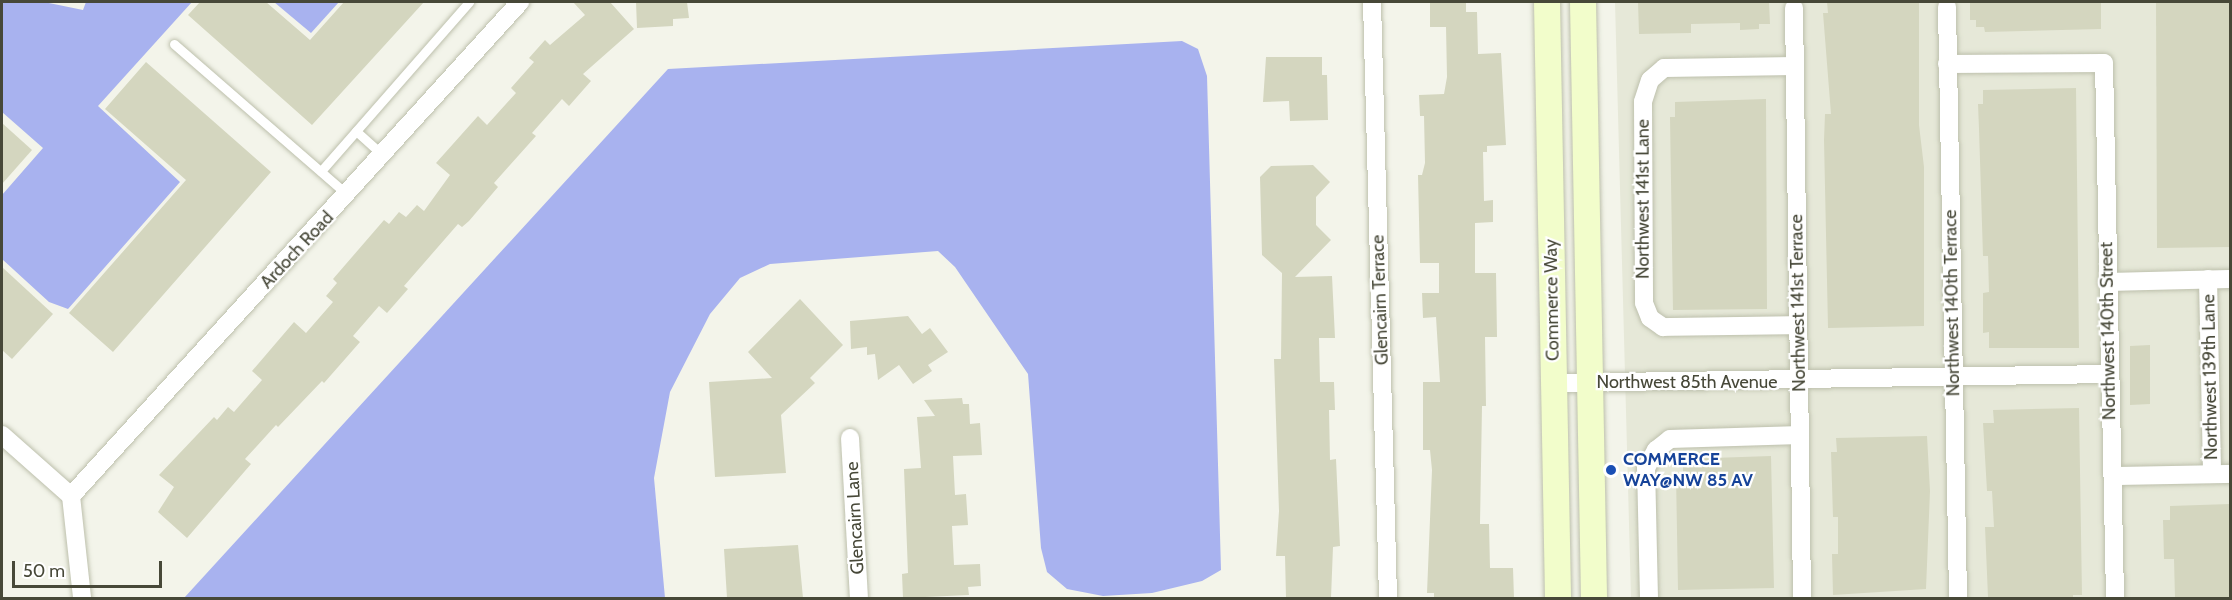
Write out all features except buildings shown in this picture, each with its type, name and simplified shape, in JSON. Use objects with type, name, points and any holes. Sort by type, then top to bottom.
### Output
[{"type":"street","name":"Ardoch Road","points":[[71,496],[348,195],[520,2]]},
{"type":"street","name":"Glencairn Terrace","points":[[1372,2],[1388,598]]},
{"type":"street","name":"Commerce Way","points":[[1547,2],[1558,598]]},
{"type":"street","name":"Commerce Way","points":[[1583,2],[1594,598]]},
{"type":"street","name":"Northwest 140th Terrace","points":[[1947,7],[1958,598]]},
{"type":"street","name":"Northwest 141st Terrace","points":[[1794,8],[1802,598]]},
{"type":"street","name":"Northwest 140th Street","points":[[1947,64],[2104,63],[2115,598]]},
{"type":"street","name":"Northwest 141st Lane","points":[[1795,66],[1664,68],[1650,80],[1643,114],[1644,303],[1650,318],[1663,327],[1798,325]]},
{"type":"street","name":"Northwest 139th Lane","points":[[2208,279],[2212,474]]},
{"type":"street","points":[[2107,282],[2230,279]]},
{"type":"street","name":"Northwest 85th Avenue","points":[[1554,383],[1799,382],[2109,374]]},
{"type":"street","points":[[2,435],[71,496],[82,598]]},
{"type":"street","points":[[1649,598],[1646,468],[1656,450],[1670,439],[1800,435]]},
{"type":"street","name":"Glencairn Lane","points":[[850,438],[859,598]]},
{"type":"street","points":[[2113,476],[2230,474]]},
{"type":"lane","points":[[321,171],[469,2]]},
{"type":"lane","points":[[174,44],[348,195]]},
{"type":"lane","points":[[356,131],[383,155]]},
{"type":"shaded area","points":[[1615,2],[2230,2],[2230,598],[1631,598]]},
{"type":"water","points":[[2,2],[44,2],[83,10],[86,2],[192,2],[98,106],[180,182],[68,309],[49,302],[2,259],[2,195],[43,148],[2,112]]},
{"type":"water","points":[[274,2],[339,2],[311,33]]},
{"type":"water","points":[[1182,41],[1198,49],[1207,76],[1221,570],[1202,581],[1152,593],[1103,596],[1067,589],[1047,572],[1041,548],[1028,374],[955,267],[938,251],[770,264],[740,278],[710,314],[670,392],[654,478],[665,598],[184,598],[668,69]]},
{"type":"place","name":"COMMERCE WAY@NW 85 AV","points":[[1611,470]]}]
